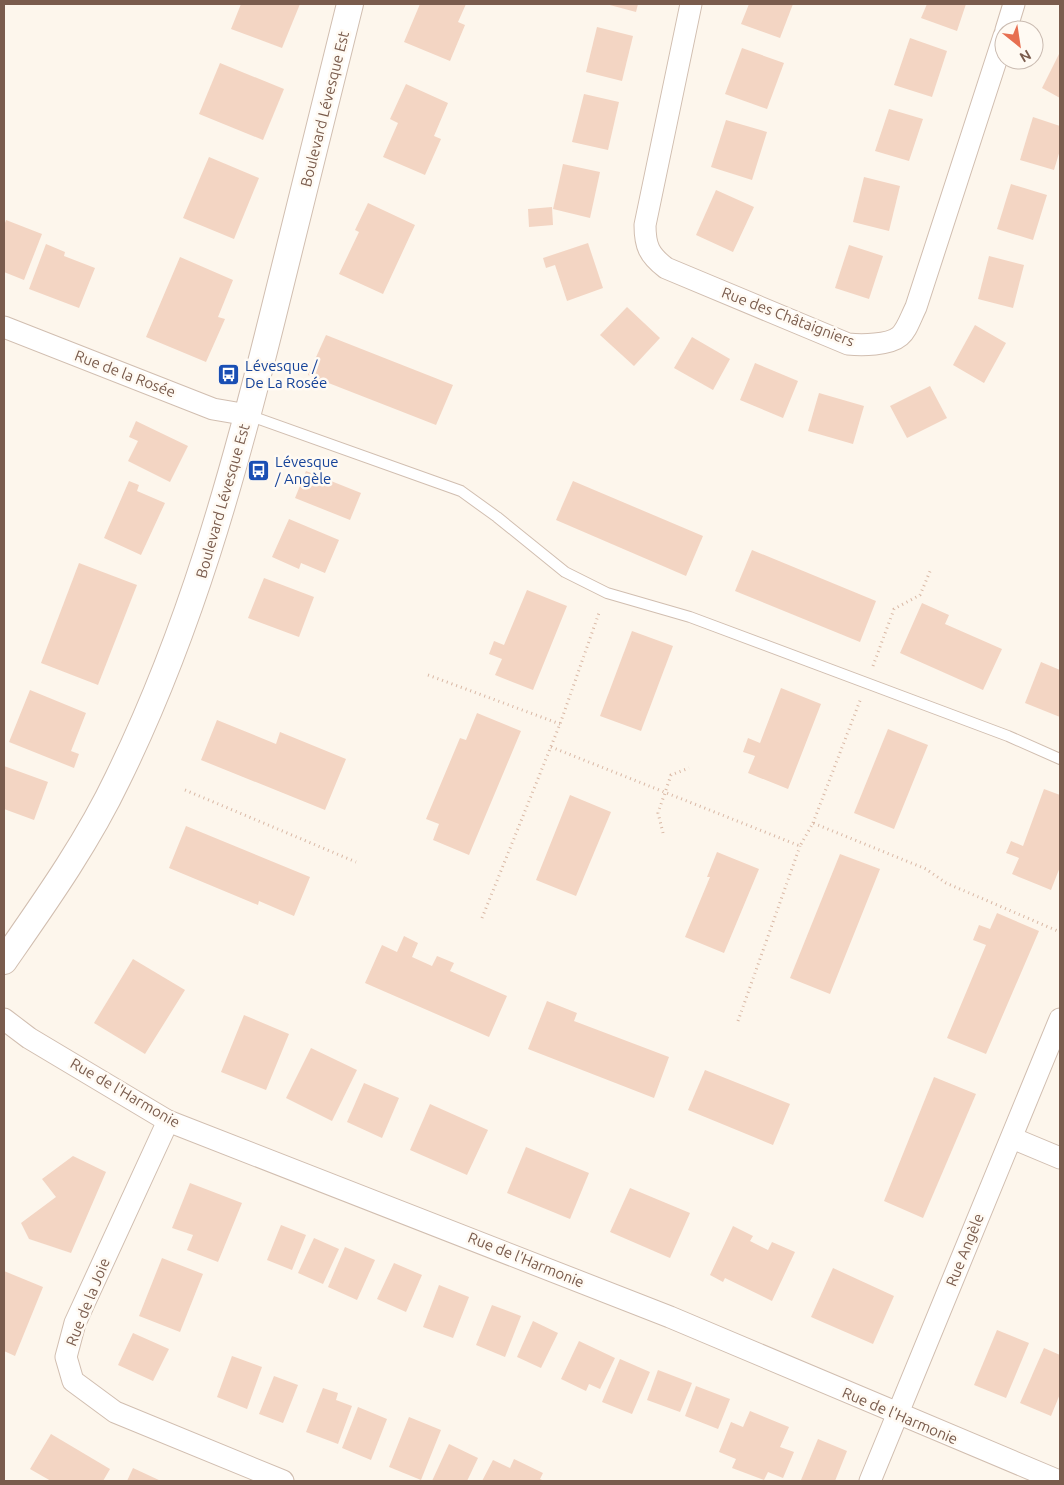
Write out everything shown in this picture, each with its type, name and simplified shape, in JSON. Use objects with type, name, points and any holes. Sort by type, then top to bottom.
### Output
[{"type":"street","name":"Boulevard Lévesque Est","points":[[4,961],[86,838],[126,761],[170,662],[197,587],[248,415],[319,137],[350,4]]},
{"type":"street","name":"Rue des Châtaigniers","points":[[691,4],[646,225],[647,249],[652,257],[666,268],[848,344],[861,346],[894,342],[908,324],[916,307],[994,67]]},
{"type":"street","points":[[1009,20],[1014,4]]},
{"type":"street","name":"Rue de la Rosée","points":[[4,327],[213,409],[248,415]]},
{"type":"street","name":"Rue de l'Harmonie","points":[[4,1019],[29,1038],[168,1120],[670,1318],[1059,1481]]},
{"type":"street","name":"Rue Angèle","points":[[870,1481],[1060,1019]]},
{"type":"street","name":"Rue de la Joie","points":[[168,1120],[75,1324],[66,1357],[73,1381],[115,1412],[283,1481]]},
{"type":"street","points":[[1012,1138],[1060,1158]]},
{"type":"lane","points":[[248,415],[461,491],[497,517],[565,572],[607,593],[690,617],[1008,736],[1060,758]]},
{"type":"path","points":[[482,918],[560,724],[607,593]]},
{"type":"path","points":[[428,675],[560,724]]},
{"type":"path","points":[[550,747],[800,846]]},
{"type":"path","points":[[663,833],[658,813],[664,792],[671,775],[689,768]]},
{"type":"path","points":[[185,790],[356,862]]},
{"type":"path","points":[[738,1021],[800,846],[813,823],[926,869],[946,883],[1060,932]]},
{"type":"building","points":[[241,4],[300,4],[282,48],[231,29]]},
{"type":"building","points":[[420,4],[466,4],[458,22],[465,25],[450,61],[404,42]]},
{"type":"building","points":[[606,4],[638,4],[636,12]]},
{"type":"building","points":[[749,4],[793,4],[780,38],[741,24]]},
{"type":"building","points":[[927,4],[966,4],[957,31],[921,18]]},
{"type":"building","points":[[597,27],[633,36],[622,81],[586,72]]},
{"type":"building","points":[[910,38],[947,51],[932,97],[894,85]]},
{"type":"building","points":[[742,48],[784,63],[767,109],[725,94]]},
{"type":"building","points":[[1060,52],[1060,98],[1042,88]]},
{"type":"building","points":[[220,63],[284,89],[263,140],[199,114]]},
{"type":"building","points":[[406,84],[448,103],[434,136],[441,139],[425,175],[383,157],[398,123],[390,119]]},
{"type":"building","points":[[584,94],[619,102],[608,150],[572,142]]},
{"type":"building","points":[[889,109],[923,119],[909,161],[875,151]]},
{"type":"building","points":[[1033,117],[1060,126],[1060,150],[1054,170],[1020,160]]},
{"type":"building","points":[[726,120],[767,132],[752,180],[711,167]]},
{"type":"building","points":[[209,157],[259,178],[234,239],[183,218]]},
{"type":"building","points":[[563,164],[600,172],[590,218],[553,209]]},
{"type":"building","points":[[864,177],[900,186],[889,231],[853,222]]},
{"type":"building","points":[[1011,184],[1047,195],[1033,240],[997,229]]},
{"type":"building","points":[[716,190],[754,207],[733,252],[696,235]]},
{"type":"building","points":[[368,203],[415,225],[383,294],[339,274],[359,232],[355,230]]},
{"type":"building","points":[[552,207],[553,225],[529,227],[528,209]]},
{"type":"building","points":[[6,220],[42,234],[24,280],[4,272],[4,226]]},
{"type":"building","points":[[588,243],[603,288],[567,301],[555,265],[546,268],[543,258]]},
{"type":"building","points":[[46,244],[65,252],[64,256],[95,268],[79,308],[29,289]]},
{"type":"building","points":[[849,245],[883,256],[869,299],[835,288]]},
{"type":"building","points":[[989,256],[1024,265],[1013,308],[978,299]]},
{"type":"building","points":[[180,257],[233,280],[218,317],[225,319],[206,362],[146,337]]},
{"type":"building","points":[[627,307],[660,338],[634,366],[600,335]]},
{"type":"building","points":[[975,325],[1006,343],[984,383],[953,365]]},
{"type":"building","points":[[326,335],[453,385],[436,425],[308,375]]},
{"type":"building","points":[[692,337],[730,359],[713,390],[674,368]]},
{"type":"building","points":[[755,363],[798,381],[783,418],[740,400]]},
{"type":"building","points":[[930,386],[947,418],[907,438],[890,406]]},
{"type":"building","points":[[819,393],[864,406],[853,444],[808,431]]},
{"type":"building","points":[[136,421],[188,446],[170,482],[128,461],[138,441],[129,437]]},
{"type":"building","points":[[306,471],[361,493],[350,520],[295,498]]},
{"type":"building","points":[[129,481],[139,485],[137,491],[165,503],[141,555],[104,538]]},
{"type":"building","points":[[573,481],[703,536],[686,576],[556,520]]},
{"type":"building","points":[[289,519],[339,540],[325,573],[301,563],[299,569],[272,557]]},
{"type":"building","points":[[752,550],[876,601],[860,642],[735,591]]},
{"type":"building","points":[[79,563],[137,585],[98,685],[41,663]]},
{"type":"building","points":[[264,578],[314,597],[299,637],[248,618]]},
{"type":"building","points":[[527,590],[567,606],[533,690],[495,675],[502,659],[489,654],[494,641],[504,645]]},
{"type":"building","points":[[922,603],[949,615],[945,624],[1002,649],[983,690],[900,653]]},
{"type":"building","points":[[632,631],[673,646],[641,731],[600,716]]},
{"type":"building","points":[[1041,662],[1060,670],[1060,717],[1025,703]]},
{"type":"building","points":[[781,688],[821,704],[788,789],[748,773],[755,756],[743,752],[748,738],[760,743]]},
{"type":"building","points":[[30,690],[86,713],[71,751],[79,754],[74,768],[9,742]]},
{"type":"building","points":[[477,713],[521,731],[469,855],[433,840],[439,824],[426,819],[460,738],[466,740]]},
{"type":"building","points":[[217,720],[276,744],[280,732],[346,759],[325,810],[201,760]]},
{"type":"building","points":[[888,729],[928,745],[894,829],[854,813]]},
{"type":"building","points":[[4,766],[48,782],[34,820],[4,809]]},
{"type":"building","points":[[1044,789],[1060,795],[1060,867],[1051,890],[1012,874],[1019,858],[1006,853],[1011,841],[1023,846]]},
{"type":"building","points":[[570,795],[611,812],[576,896],[536,880]]},
{"type":"building","points":[[186,826],[310,877],[294,916],[259,901],[258,905],[169,868]]},
{"type":"building","points":[[717,852],[759,869],[724,953],[685,937],[710,877],[707,877]]},
{"type":"building","points":[[840,854],[880,869],[830,994],[790,978]]},
{"type":"building","points":[[997,913],[1039,931],[986,1054],[947,1038],[986,945],[973,940],[979,925],[990,929]]},
{"type":"building","points":[[404,936],[418,943],[412,957],[432,966],[437,956],[454,963],[450,971],[507,996],[489,1037],[365,983],[382,945],[397,952]]},
{"type":"building","points":[[133,959],[185,990],[145,1054],[94,1023]]},
{"type":"building","points":[[547,1001],[577,1013],[574,1021],[669,1057],[654,1098],[528,1049]]},
{"type":"building","points":[[244,1015],[289,1034],[266,1090],[221,1072]]},
{"type":"building","points":[[311,1048],[357,1070],[332,1121],[286,1098]]},
{"type":"building","points":[[705,1070],[790,1104],[773,1145],[688,1110]]},
{"type":"building","points":[[934,1077],[976,1094],[923,1218],[884,1201]]},
{"type":"building","points":[[364,1083],[399,1098],[382,1138],[347,1122]]},
{"type":"building","points":[[430,1104],[488,1130],[467,1175],[410,1150]]},
{"type":"building","points":[[526,1147],[589,1173],[570,1219],[507,1193]]},
{"type":"building","points":[[73,1156],[106,1172],[71,1253],[29,1239],[21,1223],[56,1197],[42,1179]]},
{"type":"building","points":[[190,1183],[242,1203],[218,1262],[187,1250],[193,1235],[172,1228]]},
{"type":"building","points":[[630,1188],[690,1213],[670,1258],[610,1232]]},
{"type":"building","points":[[281,1225],[306,1235],[292,1270],[267,1260]]},
{"type":"building","points":[[733,1226],[753,1236],[750,1241],[768,1250],[772,1242],[795,1252],[772,1301],[725,1278],[723,1282],[710,1275]]},
{"type":"building","points":[[314,1238],[339,1249],[323,1284],[298,1273]]},
{"type":"building","points":[[345,1247],[375,1260],[357,1300],[328,1287]]},
{"type":"building","points":[[162,1258],[203,1274],[180,1332],[139,1316]]},
{"type":"building","points":[[394,1263],[422,1275],[406,1312],[377,1299]]},
{"type":"building","points":[[833,1268],[894,1296],[873,1344],[811,1317]]},
{"type":"building","points":[[4,1271],[43,1287],[15,1356],[4,1351]]},
{"type":"building","points":[[439,1285],[469,1297],[453,1338],[423,1327]]},
{"type":"building","points":[[492,1305],[521,1316],[505,1357],[476,1345]]},
{"type":"building","points":[[533,1321],[558,1333],[541,1368],[517,1357]]},
{"type":"building","points":[[997,1330],[1029,1343],[1006,1398],[974,1385]]},
{"type":"building","points":[[133,1333],[169,1349],[153,1381],[118,1365]]},
{"type":"building","points":[[579,1341],[615,1358],[600,1389],[589,1384],[586,1391],[561,1379]]},
{"type":"building","points":[[1044,1348],[1060,1355],[1060,1394],[1051,1416],[1020,1403]]},
{"type":"building","points":[[232,1356],[262,1367],[247,1409],[217,1397]]},
{"type":"building","points":[[620,1359],[650,1372],[632,1414],[602,1402]]},
{"type":"building","points":[[658,1370],[692,1383],[680,1412],[647,1400]]},
{"type":"building","points":[[274,1376],[298,1385],[283,1423],[259,1414]]},
{"type":"building","points":[[696,1386],[730,1399],[718,1429],[685,1416]]},
{"type":"building","points":[[323,1388],[338,1393],[336,1400],[352,1406],[338,1444],[306,1432]]},
{"type":"building","points":[[358,1407],[387,1419],[371,1460],[342,1448]]},
{"type":"building","points":[[750,1411],[789,1427],[780,1447],[794,1452],[783,1478],[768,1472],[764,1480],[732,1468],[736,1459],[719,1452],[731,1422],[743,1427]]},
{"type":"building","points":[[409,1417],[441,1430],[421,1480],[389,1467]]},
{"type":"building","points":[[51,1434],[110,1469],[103,1481],[51,1481],[30,1469]]},
{"type":"building","points":[[818,1439],[847,1451],[835,1481],[801,1480]]},
{"type":"building","points":[[449,1444],[478,1458],[467,1481],[432,1481]]},
{"type":"building","points":[[514,1459],[543,1473],[540,1479],[544,1481],[482,1481],[493,1460],[510,1468]]},
{"type":"building","points":[[133,1468],[161,1481],[127,1481]]},
{"type":"place","name":"Lévesque / De La Rosée","points":[[229,375]]},
{"type":"place","name":"Lévesque / Angèle","points":[[259,471]]}]
